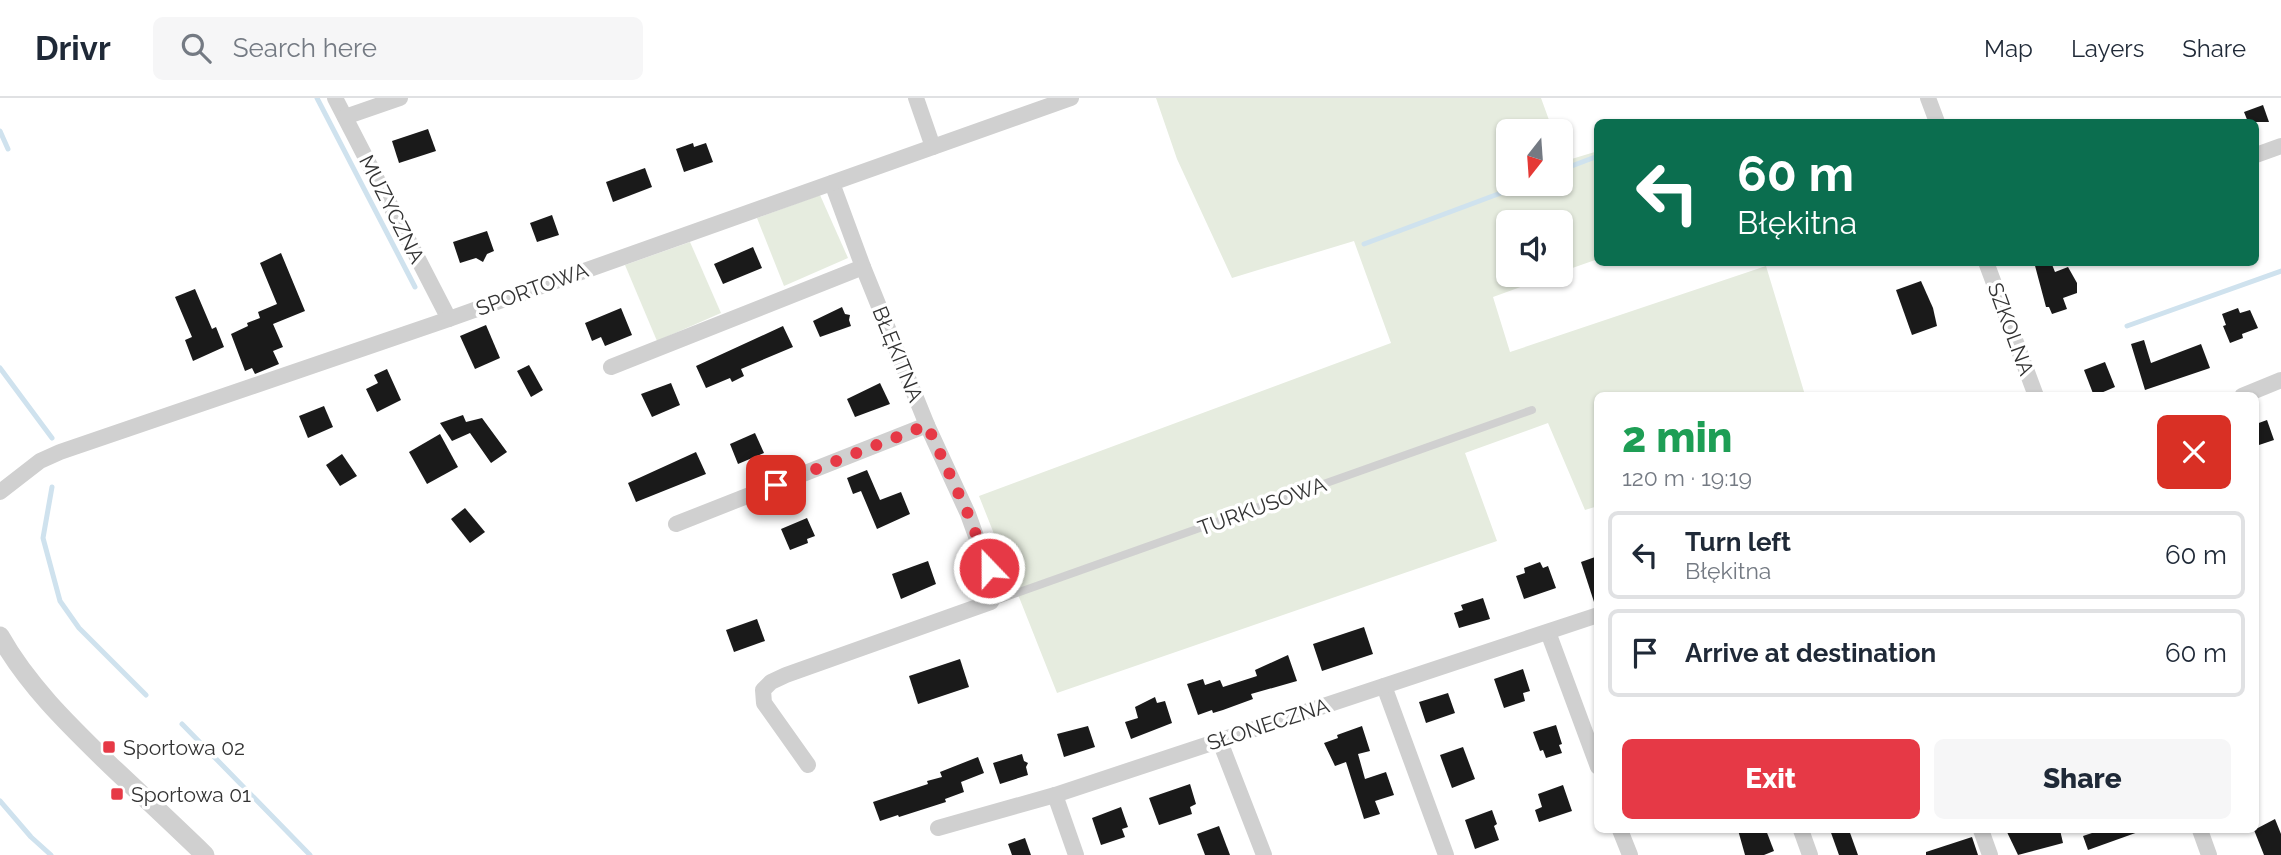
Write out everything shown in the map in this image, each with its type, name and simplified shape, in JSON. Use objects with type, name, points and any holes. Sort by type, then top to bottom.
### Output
[{"type":"street","name":"MUZYCZNA","points":[[335,98],[449,319]]},
{"type":"street","points":[[345,117],[400,98]]},
{"type":"street","points":[[916,98],[933,147]]},
{"type":"street","name":"SPORTOWA","points":[[0,492],[40,461],[60,452],[449,319],[1071,98]]},
{"type":"street","points":[[1928,98],[1936,119]]},
{"type":"street","points":[[2259,154],[2281,146]]},
{"type":"street","name":"BŁĘKITNA","points":[[676,524],[927,425],[832,183]]},
{"type":"street","name":"SZKOLNA","points":[[1987,266],[2035,392]]},
{"type":"street","points":[[611,367],[863,267]]},
{"type":"street","points":[[2252,392],[2281,380]]},
{"type":"street","points":[[927,425],[968,514],[989,568],[996,592],[991,602]]},
{"type":"street","name":"TURKUSOWA","points":[[808,765],[764,703],[763,690],[771,682],[991,602]]},
{"type":"street","name":"SŁONECZNA","points":[[938,828],[1055,795],[1594,616]]},
{"type":"street","points":[[1548,632],[1594,757]]},
{"type":"street","points":[[0,636],[34,687],[71,727],[205,855]]},
{"type":"street","points":[[1384,686],[1446,855]]},
{"type":"street","points":[[1219,739],[1264,855]]},
{"type":"street","points":[[1055,795],[1076,855]]},
{"type":"street","points":[[1621,833],[1630,855]]},
{"type":"street","points":[[1802,833],[1810,855]]},
{"type":"street","points":[[1982,833],[1990,855]]},
{"type":"street","points":[[2201,833],[2209,855]]},
{"type":"lane","name":"TURKUSOWA","points":[[991,602],[1532,410]]},
{"type":"shaded area","points":[[1156,98],[1541,98],[1549,119],[1496,119],[1496,196],[1573,196],[1573,159],[1594,152],[1594,260],[1573,268],[1573,210],[1496,210],[1496,287],[1521,287],[1493,297],[1510,352],[1766,266],[1804,392],[1594,392],[1594,507],[1585,510],[1548,423],[1465,453],[1497,541],[1057,693],[979,496],[1391,343],[1354,241],[1232,278],[1177,159]]},
{"type":"shaded area","points":[[820,195],[848,258],[784,286],[757,218]]},
{"type":"shaded area","points":[[690,242],[721,313],[657,341],[625,265]]},
{"type":"building","points":[[2263,105],[2269,122],[2247,119],[2244,112]]},
{"type":"building","points":[[428,129],[436,151],[399,163],[392,141]]},
{"type":"building","points":[[693,143],[694,147],[706,143],[713,162],[684,172],[676,149]]},
{"type":"building","points":[[645,168],[652,187],[613,202],[606,182]]},
{"type":"building","points":[[552,215],[559,235],[537,242],[530,223]]},
{"type":"building","points":[[487,231],[494,251],[487,254],[483,262],[476,258],[460,263],[453,242]]},
{"type":"building","points":[[753,247],[762,268],[723,284],[714,264]]},
{"type":"building","points":[[281,253],[305,311],[273,324],[283,347],[273,351],[279,364],[255,374],[252,368],[245,371],[231,334],[260,318],[258,312],[277,304],[260,263]]},
{"type":"building","points":[[2035,266],[2053,266],[2055,272],[2068,267],[2077,283],[2077,293],[2063,298],[2067,309],[2052,314],[2049,307],[2046,307]]},
{"type":"building","points":[[1921,281],[1933,308],[1937,326],[1912,335],[1896,290]]},
{"type":"building","points":[[195,289],[212,329],[216,327],[224,347],[193,361],[185,340],[192,337],[175,297]]},
{"type":"building","points":[[842,307],[845,314],[850,315],[851,326],[820,337],[813,321]]},
{"type":"building","points":[[621,308],[632,335],[605,346],[601,337],[592,341],[585,323]]},
{"type":"building","points":[[2238,308],[2240,313],[2250,310],[2258,328],[2242,334],[2243,338],[2230,343],[2223,326],[2226,325],[2222,314]]},
{"type":"building","points":[[486,325],[500,358],[475,369],[460,336]]},
{"type":"building","points":[[783,326],[793,347],[741,369],[744,376],[732,382],[730,378],[706,388],[696,366]]},
{"type":"building","points":[[2144,340],[2151,363],[2201,344],[2210,368],[2145,390],[2131,344]]},
{"type":"building","points":[[2105,362],[2115,387],[2103,392],[2092,392],[2084,370]]},
{"type":"building","points":[[529,365],[543,390],[531,397],[517,371]]},
{"type":"building","points":[[387,369],[401,400],[377,412],[366,389],[378,383],[374,375]]},
{"type":"building","points":[[671,383],[680,405],[652,417],[641,394]]},
{"type":"building","points":[[880,383],[890,404],[855,417],[847,399]]},
{"type":"building","points":[[324,406],[333,427],[308,438],[299,416]]},
{"type":"building","points":[[463,415],[466,422],[482,418],[507,452],[491,463],[470,433],[452,441],[440,423]]},
{"type":"building","points":[[2267,420],[2274,440],[2259,445],[2259,423]]},
{"type":"building","points":[[755,433],[764,453],[738,464],[730,444]]},
{"type":"building","points":[[440,434],[458,467],[427,484],[409,452]]},
{"type":"building","points":[[696,452],[706,474],[636,502],[628,483]]},
{"type":"building","points":[[342,454],[357,476],[340,486],[326,465]]},
{"type":"building","points":[[867,470],[880,500],[901,492],[910,514],[877,529],[861,491],[853,494],[847,478]]},
{"type":"building","points":[[465,508],[485,532],[470,543],[451,519]]},
{"type":"building","points":[[807,518],[815,536],[807,539],[808,543],[790,550],[781,529]]},
{"type":"building","points":[[1594,557],[1594,602],[1581,562]]},
{"type":"building","points":[[928,561],[936,584],[901,599],[892,574]]},
{"type":"building","points":[[1540,562],[1543,568],[1548,566],[1556,588],[1524,599],[1516,576],[1525,573],[1524,568]]},
{"type":"building","points":[[1483,598],[1490,619],[1459,628],[1454,613],[1463,610],[1461,605]]},
{"type":"building","points":[[757,619],[765,641],[734,652],[726,630]]},
{"type":"building","points":[[1364,627],[1373,654],[1322,671],[1313,644]]},
{"type":"building","points":[[1288,655],[1297,681],[1251,694],[1253,699],[1223,710],[1213,713],[1212,710],[1198,715],[1187,684],[1203,679],[1205,685],[1220,680],[1223,687],[1257,676],[1255,670]]},
{"type":"building","points":[[960,659],[969,687],[918,704],[909,676]]},
{"type":"building","points":[[1523,669],[1530,691],[1523,693],[1525,701],[1504,708],[1494,679]]},
{"type":"building","points":[[1448,693],[1455,713],[1426,723],[1419,702]]},
{"type":"building","points":[[1155,697],[1157,703],[1165,701],[1172,723],[1131,739],[1125,722],[1138,718],[1135,707]]},
{"type":"building","points":[[1556,725],[1562,753],[1546,758],[1543,750],[1540,751],[1533,732]]},
{"type":"building","points":[[1088,726],[1095,747],[1064,757],[1057,734]]},
{"type":"building","points":[[1362,726],[1370,751],[1358,754],[1365,779],[1386,772],[1394,795],[1375,801],[1380,814],[1364,819],[1346,762],[1335,766],[1324,743]]},
{"type":"building","points":[[1463,747],[1475,779],[1452,788],[1440,755]]},
{"type":"building","points":[[1022,754],[1024,761],[1028,763],[1028,775],[1000,784],[993,763]]},
{"type":"building","points":[[978,757],[984,773],[961,782],[964,792],[945,799],[946,802],[880,821],[873,802],[928,784],[927,781],[942,777],[940,772]]},
{"type":"building","points":[[1190,784],[1196,804],[1190,807],[1192,814],[1159,825],[1149,798]]},
{"type":"building","points":[[1563,785],[1572,811],[1539,822],[1535,810],[1542,807],[1538,794]]},
{"type":"building","points":[[1121,807],[1128,827],[1122,829],[1125,837],[1101,845],[1092,818]]},
{"type":"building","points":[[1492,810],[1499,840],[1475,849],[1465,820]]},
{"type":"building","points":[[2275,819],[2281,834],[2281,855],[2264,855],[2255,833],[2259,833],[2259,827]]},
{"type":"building","points":[[1219,826],[1230,855],[1205,855],[1197,834]]},
{"type":"building","points":[[1739,833],[1767,833],[1774,851],[1764,855],[1745,855]]},
{"type":"building","points":[[1831,833],[1850,833],[1858,855],[1839,855]]},
{"type":"building","points":[[2007,833],[2061,833],[2063,843],[2018,855]]},
{"type":"building","points":[[2092,833],[2135,833],[2088,850],[2083,836]]},
{"type":"building","points":[[1972,837],[1978,855],[1926,855],[1926,852]]},
{"type":"building","points":[[1025,838],[1031,855],[1012,855],[1008,844]]},
{"type":"waterway","points":[[317,98],[415,287]]},
{"type":"waterway","points":[[0,131],[8,149]]},
{"type":"waterway","points":[[1573,165],[1594,158]]},
{"type":"waterway","points":[[1364,244],[1496,195]]},
{"type":"waterway","points":[[2127,326],[2281,271]]},
{"type":"waterway","points":[[0,368],[52,438]]},
{"type":"waterway","points":[[52,487],[43,538],[60,601],[79,628],[146,695]]},
{"type":"waterway","points":[[182,724],[310,855]]},
{"type":"waterway","points":[[0,801],[31,837],[51,855]]},
{"type":"place","name":"Sportowa 02","points":[[109,747]]},
{"type":"place","name":"Sportowa 01","points":[[117,794]]},
{"type":"route","points":[[776,485],[927,425],[968,514],[989,568]]}]
